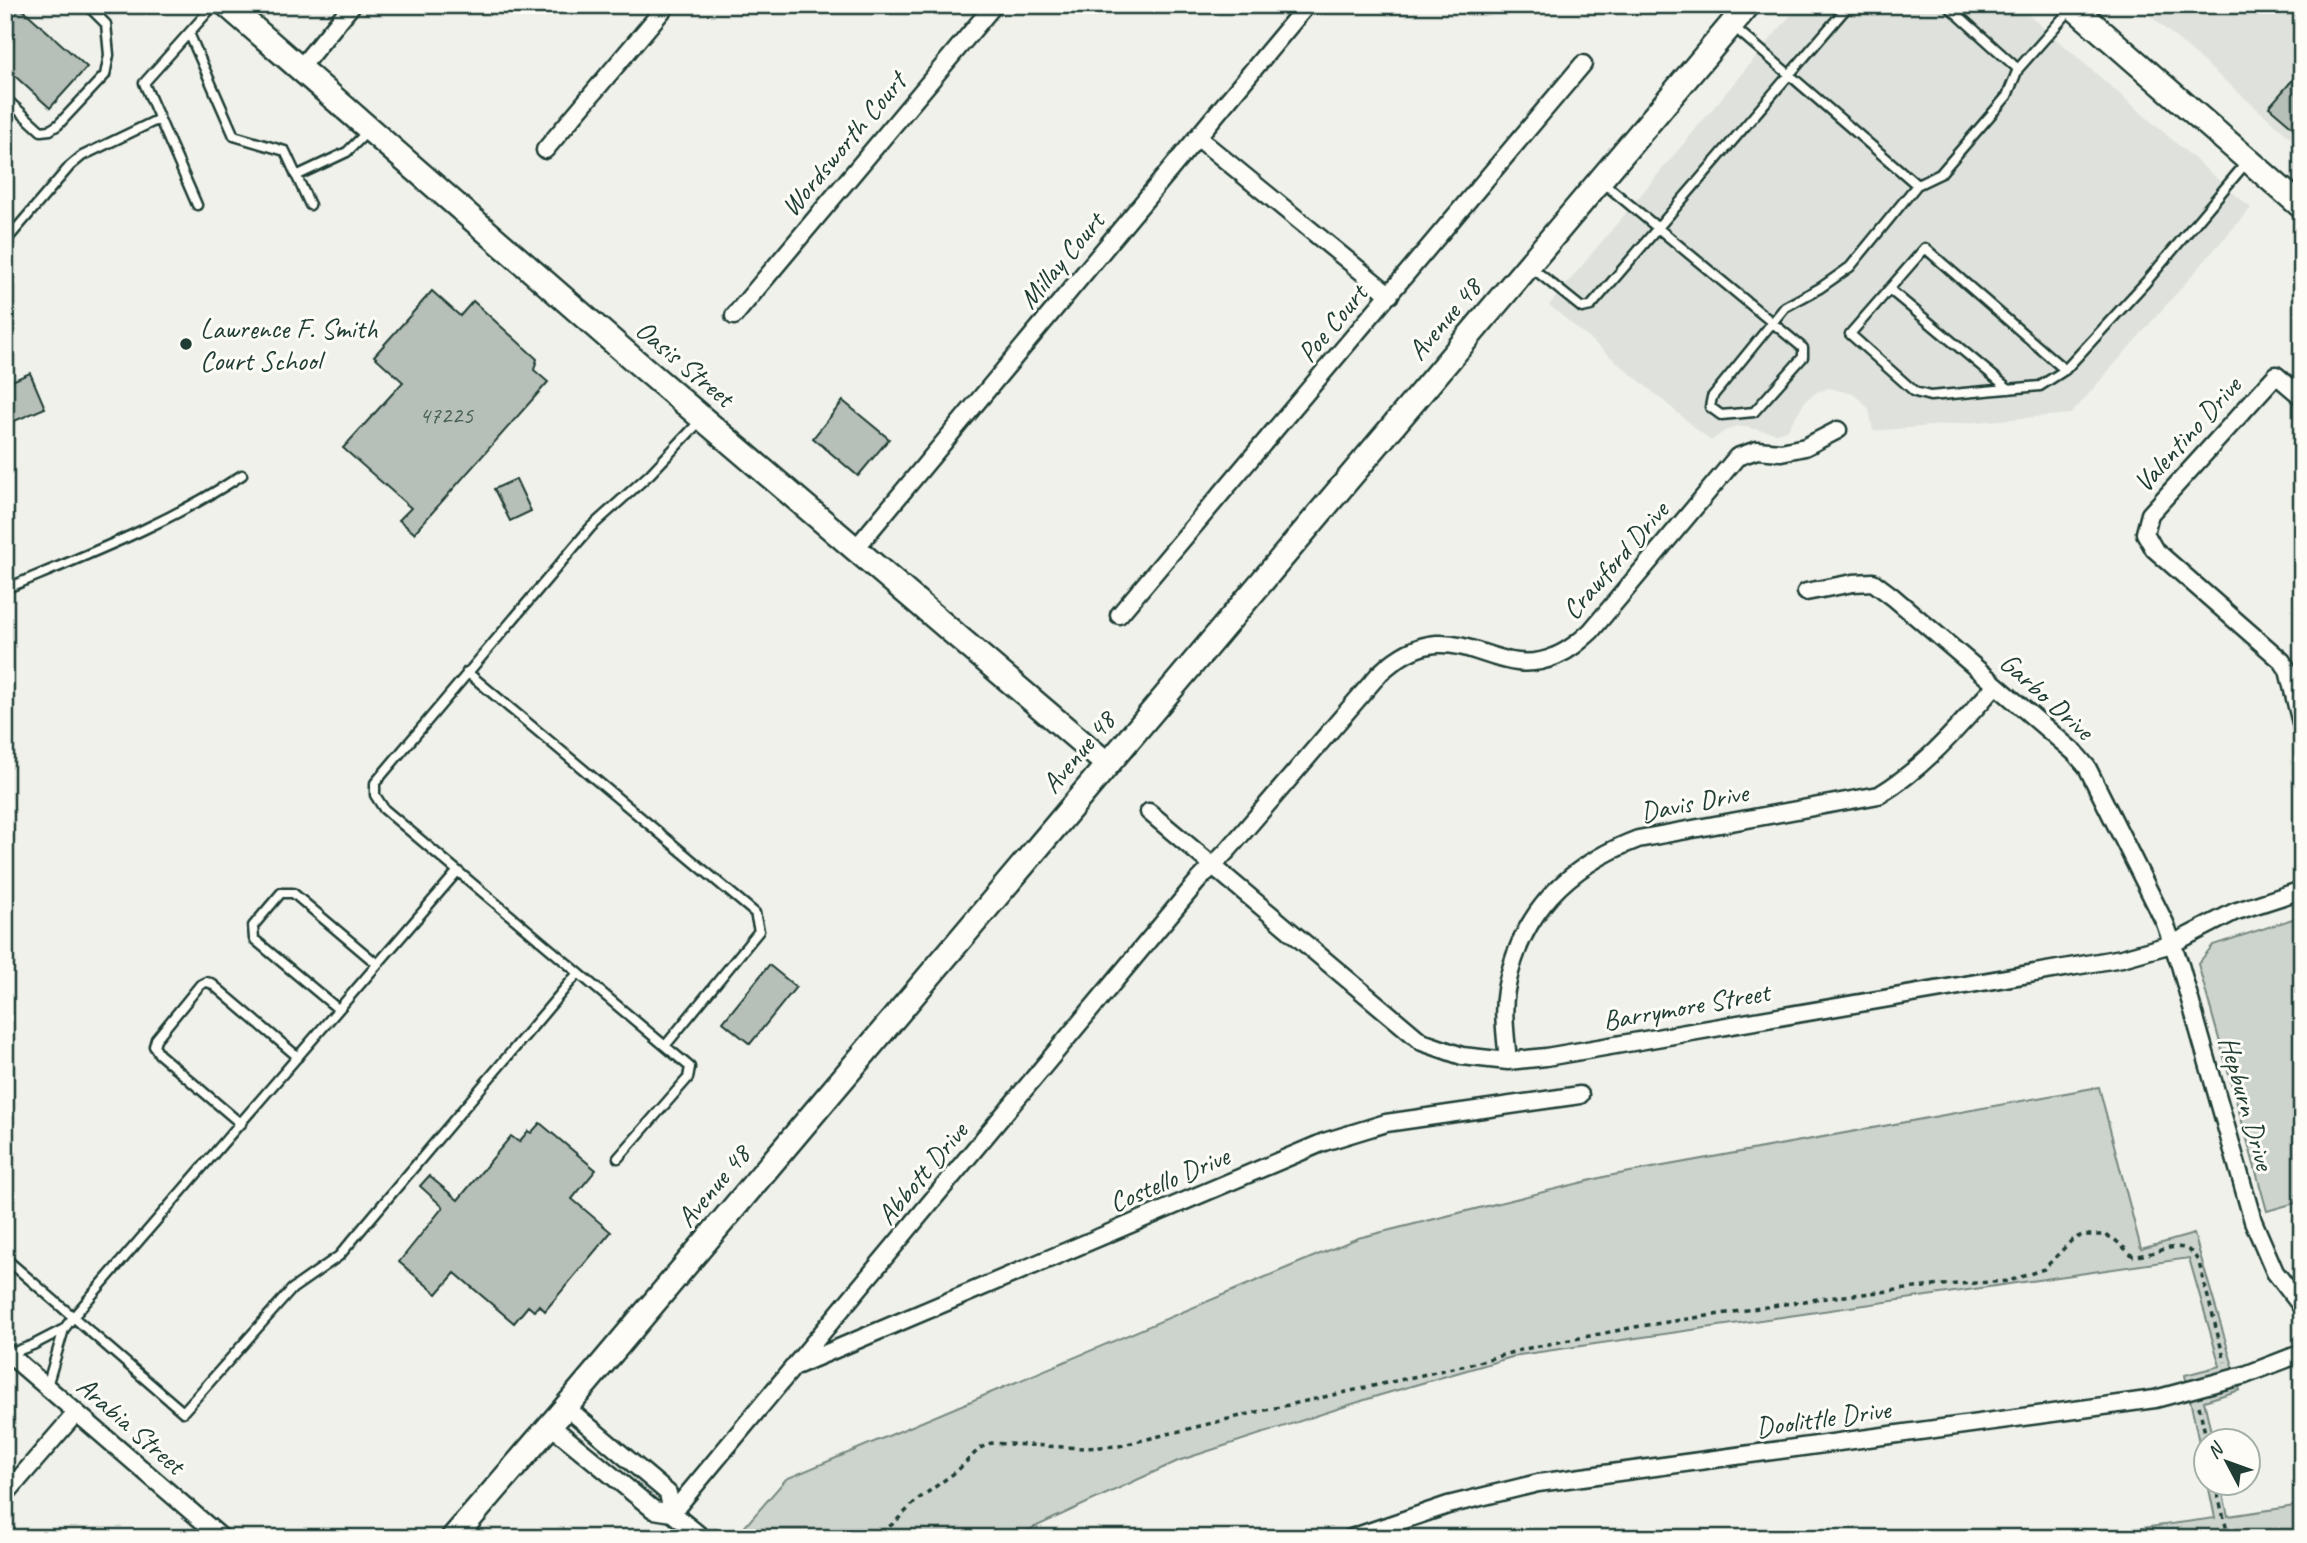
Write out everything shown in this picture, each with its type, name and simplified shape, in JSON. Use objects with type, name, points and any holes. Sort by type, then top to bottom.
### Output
[{"type":"main road","name":"Oasis Street","points":[[227,5],[1107,764]]},
{"type":"main road","name":"Avenue 48","points":[[453,1538],[1748,5]]},
{"type":"main road","points":[[2072,6],[2302,207]]},
{"type":"street","points":[[300,68],[352,5]]},
{"type":"street","points":[[545,150],[667,5]]},
{"type":"street","name":"Wordsworth Court","points":[[734,316],[993,5]]},
{"type":"street","name":"Millay Court","points":[[856,548],[1307,5]]},
{"type":"street","name":"Poe Court","points":[[1119,615],[1583,64]]},
{"type":"street","points":[[1198,137],[1390,295]]},
{"type":"street","name":"Valentino Drive","points":[[2302,397],[2276,374],[2150,514],[2145,533],[2154,550],[2282,661],[2288,670],[2302,727]]},
{"type":"street","name":"Crawford Drive","points":[[1212,867],[1396,658],[1421,647],[1449,643],[1507,660],[1531,662],[1554,657],[1573,647],[1591,631],[1737,457],[1758,450],[1780,452],[1805,447],[1838,430]]},
{"type":"street","name":"Garbo Drive","points":[[1805,592],[1873,582],[2075,753],[2087,768],[2165,923],[2172,944]]},
{"type":"street","name":"Davis Drive","points":[[1507,1061],[1506,1000],[1515,956],[1539,908],[1561,883],[1587,863],[1638,839],[1879,795],[1903,781],[1932,755],[1996,685]]},
{"type":"street","name":"Barrymore Street","points":[[1149,812],[1422,1042],[1462,1056],[1507,1061],[1546,1057],[2122,958],[2172,944],[2234,912],[2302,890]]},
{"type":"street","name":"Abbott Drive","points":[[673,1513],[1212,867]]},
{"type":"street","name":"Hepburn Drive","points":[[2172,944],[2253,1221],[2275,1272],[2302,1307]]},
{"type":"street","name":"Costello Drive","points":[[794,1367],[1324,1142],[1386,1123],[1580,1095]]},
{"type":"street","name":"Arabia Street","points":[[7,1352],[222,1538]]},
{"type":"street","name":"Doolittle Drive","points":[[1351,1538],[1448,1505],[1538,1483],[2155,1399],[2210,1385],[2302,1353]]},
{"type":"street","points":[[566,1407],[668,1493],[673,1513],[684,1532],[703,1538]]},
{"type":"street","points":[[5,1495],[76,1413]]},
{"type":"street","points":[[550,1425],[654,1510],[673,1513]]},
{"type":"lane","points":[[197,205],[144,83],[214,5]]},
{"type":"lane","points":[[1528,265],[1573,303],[1582,308],[1591,306],[1849,5]]},
{"type":"lane","points":[[1947,5],[2018,69]]},
{"type":"lane","points":[[5,98],[41,131],[50,130],[58,125],[105,75],[109,55],[106,24],[90,6]]},
{"type":"lane","points":[[1600,180],[1772,323],[1803,348],[1803,358],[1754,412],[1721,415],[1710,407],[1712,397],[1772,323],[1785,307],[1820,288],[1850,267],[1917,185],[1940,174],[2007,96],[2018,69],[2072,6]]},
{"type":"lane","points":[[1732,25],[1917,185]]},
{"type":"lane","points":[[189,33],[234,136],[285,151],[310,205]]},
{"type":"lane","points":[[5,242],[70,166],[82,156],[159,119]]},
{"type":"lane","points":[[296,176],[347,152],[369,129]]},
{"type":"lane","points":[[2065,370],[1925,247],[1850,334],[1915,392],[1930,397],[2040,386],[2065,370],[2180,243],[2248,160]]},
{"type":"lane","points":[[1889,289],[2009,389]]},
{"type":"lane","points":[[618,1158],[688,1078],[690,1066],[384,809],[374,795],[375,783],[592,527],[650,474],[703,418]]},
{"type":"lane","points":[[5,589],[138,533],[211,496],[242,475]]},
{"type":"lane","points":[[467,672],[755,913],[759,931],[665,1046]]},
{"type":"lane","points":[[46,1387],[64,1329],[74,1316],[457,872]]},
{"type":"lane","points":[[338,1009],[254,939],[253,926],[281,893],[293,893],[377,964]]},
{"type":"lane","points":[[5,1258],[183,1412],[292,1289],[339,1256],[578,973]]},
{"type":"lane","points":[[241,1124],[159,1054],[154,1046],[156,1039],[200,985],[206,982],[211,984],[298,1057]]},
{"type":"lane","points":[[7,1352],[33,1345],[64,1329]]},
{"type":"lane","points":[[614,1477],[629,1460]]},
{"type":"path","points":[[873,1538],[894,1523],[917,1500],[957,1471],[981,1448],[991,1443],[1083,1448],[1119,1446],[1524,1349],[1635,1326],[1844,1296],[2009,1281],[2043,1269],[2072,1240],[2082,1235],[2104,1235],[2113,1238],[2133,1256],[2175,1247],[2185,1247],[2194,1252],[2224,1353],[2225,1365],[2198,1402],[2204,1428]]},
{"type":"path","points":[[2220,1498],[2229,1538]]},
{"type":"shaded area","points":[[1799,5],[2017,5],[2251,208],[2071,414],[1873,431],[1869,409],[1862,401],[1853,394],[1829,388],[1806,400],[1787,430],[1776,433],[1737,426],[1711,441],[1549,305]]},
{"type":"shaded area","points":[[2138,5],[2302,5],[2302,148]]},
{"type":"shaded area","points":[[2302,916],[2302,1201],[2267,1211],[2198,964],[2213,945]]},
{"type":"shaded area","points":[[2099,1087],[2141,1249],[2194,1234],[2240,1390],[2204,1401],[2210,1428],[2196,1428],[2185,1375],[2220,1366],[2189,1258],[1519,1355],[1377,1396],[1178,1461],[1011,1538],[735,1538],[786,1479],[1358,1238],[1608,1176]]},
{"type":"shaded area","points":[[2211,1498],[2224,1498],[2228,1516],[2302,1505],[2302,1538],[2070,1538],[2215,1518]]},
{"type":"building","points":[[20,7],[87,67],[50,108],[5,67],[5,24]]},
{"type":"building","points":[[2302,69],[2302,135],[2269,107]]},
{"type":"building","points":[[432,291],[460,316],[473,301],[537,359],[534,370],[548,382],[414,533],[399,520],[411,508],[343,448],[403,382],[374,356]]},
{"type":"building","points":[[30,373],[45,408],[5,425],[5,384]]},
{"type":"building","points":[[843,401],[889,439],[858,476],[813,438]]},
{"type":"building","points":[[516,479],[531,511],[510,521],[494,489]]},
{"type":"building","points":[[769,965],[796,987],[750,1044],[723,1022]]},
{"type":"building","points":[[540,1123],[596,1170],[572,1199],[611,1232],[545,1311],[539,1305],[534,1311],[528,1306],[514,1323],[455,1273],[437,1294],[399,1262],[443,1207],[420,1186],[429,1176],[458,1200],[511,1136],[519,1142],[528,1131],[531,1133]]},
{"type":"place","name":"Lawrence F. Smith Court School","points":[[186,344]]}]
